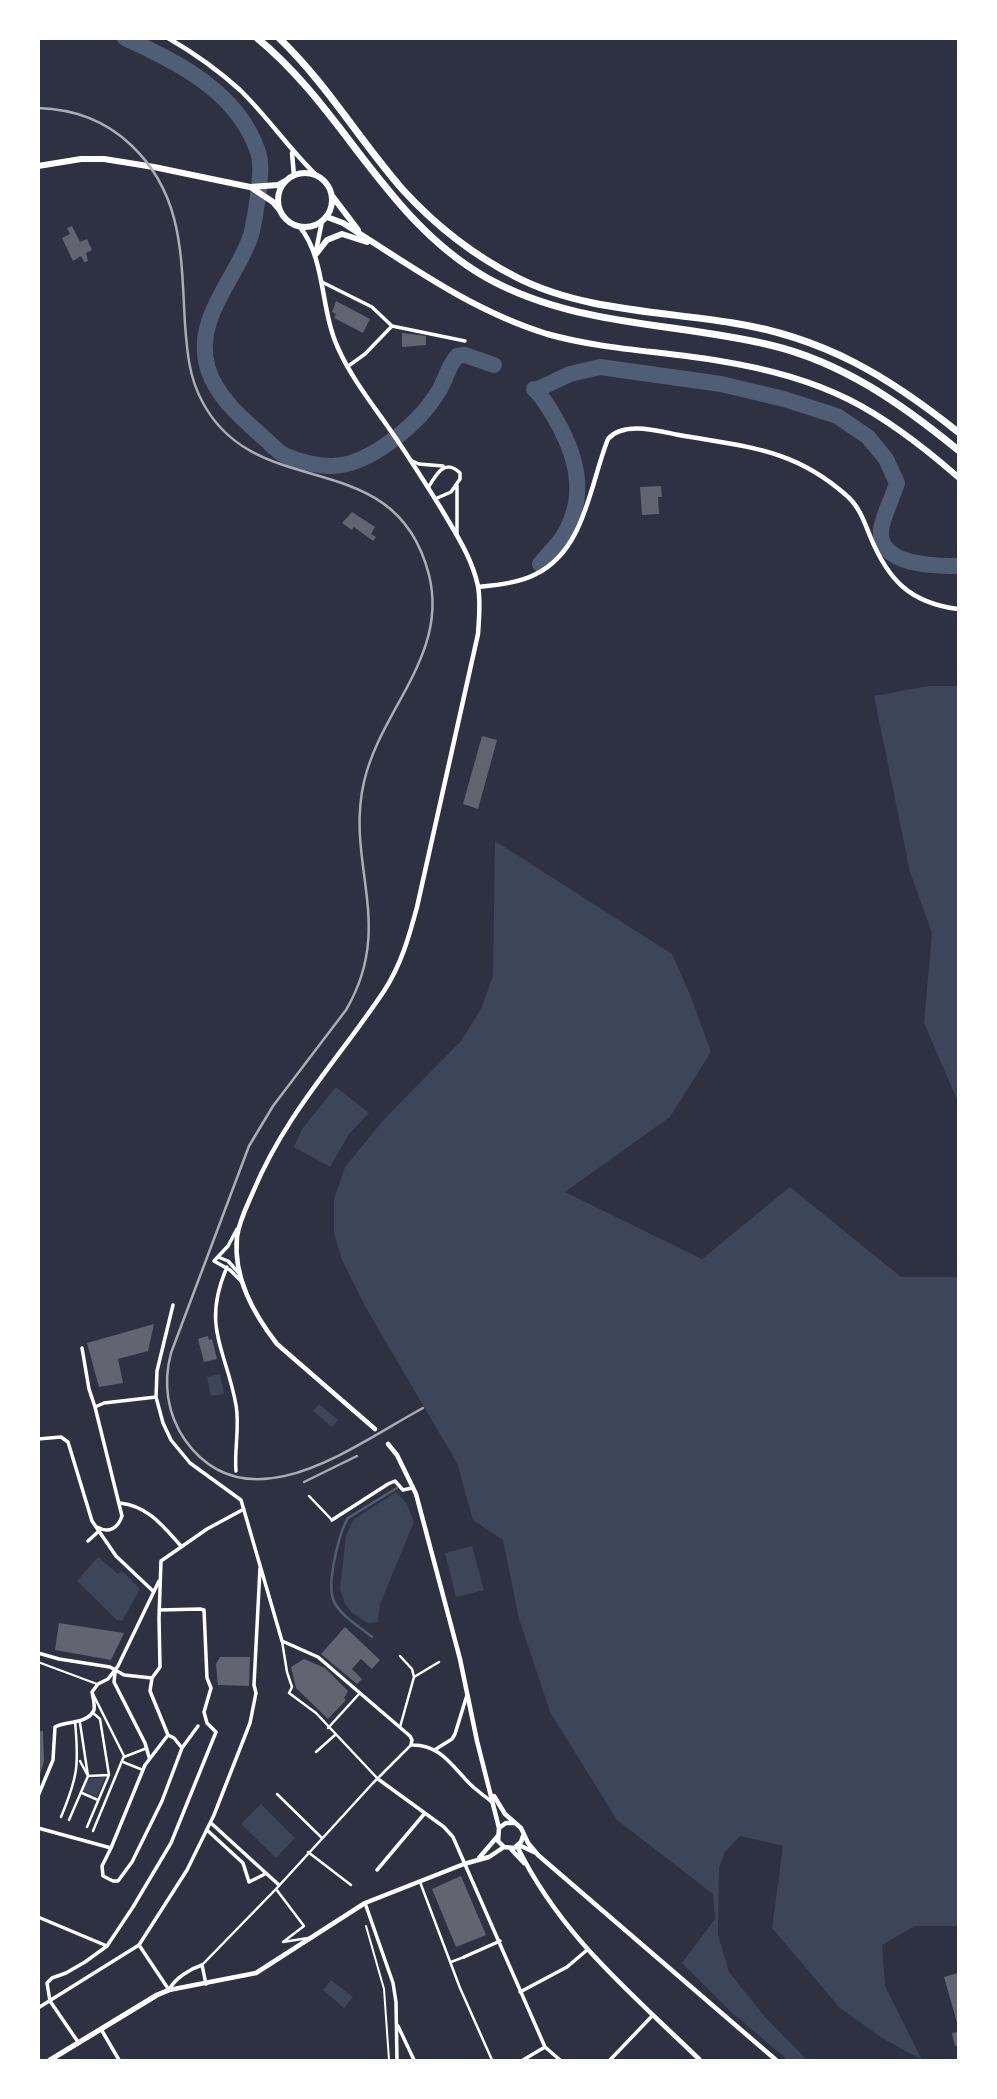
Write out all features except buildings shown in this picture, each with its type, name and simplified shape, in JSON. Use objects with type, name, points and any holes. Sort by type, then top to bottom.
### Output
[{"type":"highway","points":[[257,38],[293,73],[368,168],[420,227],[443,248],[487,278],[547,304],[594,317],[736,338],[772,345],[815,359],[884,394],[958,450]]},
{"type":"highway","points":[[279,38],[330,95],[403,189],[451,236],[490,264],[552,292],[600,304],[735,323],[776,332],[824,348],[893,383],[958,432]]},
{"type":"highway","points":[[38,166],[80,159],[104,159],[250,187],[278,185],[302,173],[317,176],[324,181],[361,234]]},
{"type":"highway","points":[[280,210],[279,194],[291,178]]},
{"type":"highway","points":[[250,187],[273,202],[292,223],[307,227],[324,219],[343,223],[471,304],[548,334],[589,344],[719,361],[809,381],[867,408],[899,428],[958,477]]},
{"type":"highway","points":[[324,219],[332,202],[331,194]]},
{"type":"highway","points":[[316,256],[327,240],[342,234],[382,249]]},
{"type":"main road","points":[[50,2060],[169,1990]]},
{"type":"street","points":[[168,38],[216,70],[242,92],[292,152],[317,176]]},
{"type":"street","points":[[291,178],[292,152]]},
{"type":"street","points":[[215,1259],[231,1241],[285,1127],[385,990],[405,948],[417,907],[478,634],[478,587],[474,571],[457,535],[402,446],[347,367],[331,332],[316,256],[318,234],[324,219]]},
{"type":"street","points":[[300,226],[316,256]]},
{"type":"street","points":[[320,281],[372,307],[392,326],[465,341]]},
{"type":"street","points":[[347,367],[365,354],[392,326]]},
{"type":"street","points":[[478,587],[533,576],[553,562],[573,539],[580,524],[608,439],[614,433],[625,429],[654,431],[769,450],[808,467],[849,497],[862,513],[887,573],[902,588],[919,598],[958,609]]},
{"type":"street","points":[[410,460],[419,464],[451,466],[460,473],[457,486],[451,492],[435,499]]},
{"type":"street","points":[[428,488],[436,474],[445,466]]},
{"type":"street","points":[[457,486],[457,535]]},
{"type":"street","points":[[241,1280],[237,1236],[242,1219]]},
{"type":"street","points":[[215,1259],[241,1280]]},
{"type":"street","points":[[215,1259],[225,1259],[236,1268],[251,1306],[277,1344],[375,1429]]},
{"type":"street","points":[[227,1267],[216,1296],[214,1318],[236,1405],[236,1471]]},
{"type":"street","points":[[173,1305],[158,1360],[156,1396],[163,1423],[180,1452],[198,1469],[242,1500],[282,1641],[292,1687],[289,1693],[316,1713],[378,1779],[444,1826],[453,1837],[545,2047],[560,2060]]},
{"type":"street","points":[[82,1348],[89,1389],[122,1516],[118,1525],[106,1531],[98,1529]]},
{"type":"street","points":[[95,1407],[104,1403],[156,1396]]},
{"type":"street","points":[[38,1439],[57,1436],[68,1442],[89,1513],[98,1529],[116,1556],[153,1591]]},
{"type":"street","points":[[388,1444],[397,1455],[413,1488],[491,1790],[499,1828],[497,1837],[479,1859]]},
{"type":"street","points":[[309,1496],[332,1520],[388,1483],[395,1481],[403,1490],[413,1488]]},
{"type":"street","points":[[120,1503],[134,1504],[147,1511],[181,1546]]},
{"type":"street","points":[[182,1748],[168,1735],[150,1690],[152,1678],[160,1667],[161,1561],[244,1508]]},
{"type":"street","points":[[88,1541],[98,1529]]},
{"type":"street","points":[[38,2008],[139,1945],[187,1870],[229,1779],[252,1713],[256,1693],[260,1568]]},
{"type":"street","points":[[38,1796],[53,1760],[55,1727],[77,1722],[92,1712],[95,1707],[92,1692],[115,1671],[159,1581]]},
{"type":"street","points":[[151,1597],[159,1596]]},
{"type":"street","points":[[78,2042],[50,2001],[47,1983],[107,1946],[171,1843],[216,1732],[207,1723],[204,1712],[211,1688],[207,1678],[204,1611],[159,1611]]},
{"type":"street","points":[[169,1990],[174,1982],[202,1965],[411,1745],[412,1740],[400,1727],[318,1657],[282,1641]]},
{"type":"street","points":[[38,1653],[110,1667],[124,1675],[152,1678]]},
{"type":"street","points":[[400,1656],[412,1669],[414,1676],[400,1727]]},
{"type":"street","points":[[414,1676],[439,1662]]},
{"type":"street","points":[[115,1671],[114,1682],[149,1757]]},
{"type":"street","points":[[92,1692],[123,1759],[143,1770]]},
{"type":"street","points":[[328,1728],[360,1692]]},
{"type":"street","points":[[435,1750],[452,1740],[468,1693]]},
{"type":"street","points":[[87,1826],[109,1774],[100,1718],[92,1712]]},
{"type":"street","points":[[61,1818],[75,1784],[78,1757],[77,1722]]},
{"type":"street","points":[[69,1820],[88,1776],[77,1722]]},
{"type":"street","points":[[168,1735],[162,1740],[157,1751],[149,1757],[101,1870],[103,1876],[113,1881],[121,1878],[135,1857],[162,1801],[182,1748],[198,1726]]},
{"type":"street","points":[[316,1752],[335,1735]]},
{"type":"street","points":[[411,1745],[435,1750],[447,1759],[470,1785],[494,1804]]},
{"type":"street","points":[[93,1831],[123,1759],[147,1748]]},
{"type":"street","points":[[78,1757],[88,1776]]},
{"type":"street","points":[[88,1776],[109,1774]]},
{"type":"street","points":[[491,1790],[505,1814],[521,1828],[536,1854],[776,2060]]},
{"type":"street","points":[[81,1792],[98,1800]]},
{"type":"street","points":[[276,1794],[323,1838]]},
{"type":"street","points":[[377,1871],[425,1813]]},
{"type":"street","points":[[211,1822],[278,1887],[304,1926],[283,1942],[309,1938]]},
{"type":"street","points":[[499,1828],[506,1823],[514,1823]]},
{"type":"street","points":[[38,1828],[111,1848]]},
{"type":"street","points":[[207,1830],[243,1863],[249,1882],[265,1874]]},
{"type":"street","points":[[511,1849],[518,1846],[523,1835]]},
{"type":"street","points":[[497,1837],[504,1847],[511,1849],[527,1866]]},
{"type":"street","points":[[518,1846],[536,1854]]},
{"type":"street","points":[[518,1846],[527,1866],[564,1924],[587,1951],[699,2060]]},
{"type":"street","points":[[169,1990],[256,1973],[365,1903],[464,1864],[489,1857],[504,1847]]},
{"type":"street","points":[[308,1852],[351,1885]]},
{"type":"street","points":[[420,1882],[460,1988],[492,2060]]},
{"type":"street","points":[[365,1903],[393,1983],[397,2060]]},
{"type":"street","points":[[38,1917],[107,1946]]},
{"type":"street","points":[[451,1962],[500,1941]]},
{"type":"street","points":[[139,1945],[169,1990]]},
{"type":"street","points":[[520,1992],[567,1967],[587,1951]]},
{"type":"street","points":[[202,1965],[206,1984]]},
{"type":"street","points":[[610,2060],[653,2015]]},
{"type":"street","points":[[397,2024],[414,2060]]},
{"type":"street","points":[[100,2029],[119,2060]]},
{"type":"street","points":[[523,2060],[545,2047]]},
{"type":"lane","points":[[38,1662],[98,1684]]},
{"type":"path","points":[[372,1921],[366,1927],[384,1989],[389,2060]]},
{"type":"shaded area","points":[[928,686],[958,686],[958,1102],[924,1023],[932,933],[910,872],[874,696]]},
{"type":"shaded area","points":[[495,841],[672,954],[711,1052],[670,1117],[565,1192],[702,1259],[790,1187],[901,1277],[958,1277],[958,1926],[915,1926],[882,1945],[885,1986],[922,2060],[882,2038],[840,2008],[772,1928],[783,1846],[740,1836],[725,1852],[719,1868],[718,1935],[729,1972],[766,2018],[807,2060],[788,2060],[731,2012],[682,1963],[715,1919],[713,1894],[617,1820],[550,1712],[519,1619],[503,1540],[473,1520],[457,1463],[366,1308],[342,1260],[334,1233],[334,1199],[345,1167],[386,1117],[461,1041],[481,1009],[493,976]]},
{"type":"shaded area","points":[[336,1087],[369,1113],[349,1134],[330,1167],[294,1147],[302,1129]]},
{"type":"shaded area","points":[[220,1374],[224,1394],[211,1396],[207,1377]]},
{"type":"shaded area","points":[[319,1404],[338,1420],[332,1427],[313,1411]]},
{"type":"shaded area","points":[[396,1492],[407,1504],[414,1522],[380,1604],[378,1622],[368,1623],[352,1613],[345,1604],[340,1589],[346,1536],[353,1520]]},
{"type":"shaded area","points":[[472,1546],[484,1590],[456,1597],[445,1553]]},
{"type":"shaded area","points":[[98,1557],[118,1574],[122,1571],[140,1589],[122,1621],[117,1620],[77,1581]]},
{"type":"shaded area","points":[[105,1777],[97,1797],[83,1791],[88,1779]]},
{"type":"shaded area","points":[[261,1804],[295,1838],[276,1858],[241,1824]]},
{"type":"shaded area","points":[[331,1980],[353,1997],[344,2008],[323,1990]]},
{"type":"waterway","points":[[125,38],[186,69],[221,96],[249,131],[258,152],[260,179],[251,235],[211,316],[205,351],[212,380],[224,398],[276,449],[289,457],[320,465],[346,464],[362,459],[393,440],[420,415],[440,389],[457,356],[465,355],[494,365]]},
{"type":"waterway","points":[[536,390],[570,374],[600,367],[721,384],[784,399],[837,416],[868,437],[886,459],[897,483],[881,530],[882,542],[888,551],[910,562],[958,566]]},
{"type":"waterway","points":[[534,389],[561,429],[576,470],[577,484],[577,497],[569,524],[560,541],[540,564]]},
{"type":"waterway","points":[[372,1637],[344,1615],[336,1605],[332,1591],[333,1570],[348,1518],[397,1488]]},
{"type":"railway","points":[[38,108],[76,114],[111,129],[131,145],[148,164],[161,185],[170,206],[180,251],[191,373],[202,401],[226,433],[255,454],[356,489],[387,506],[412,533],[429,575],[433,604],[430,631],[410,681],[372,756],[364,782],[360,840],[369,922],[367,950],[360,979],[346,1010],[273,1106],[249,1146],[171,1353],[167,1376],[168,1398],[174,1420],[185,1440],[211,1466],[239,1478],[270,1478],[302,1471],[366,1441],[423,1408]]},
{"type":"railway","points":[[304,1482],[357,1456]]}]
